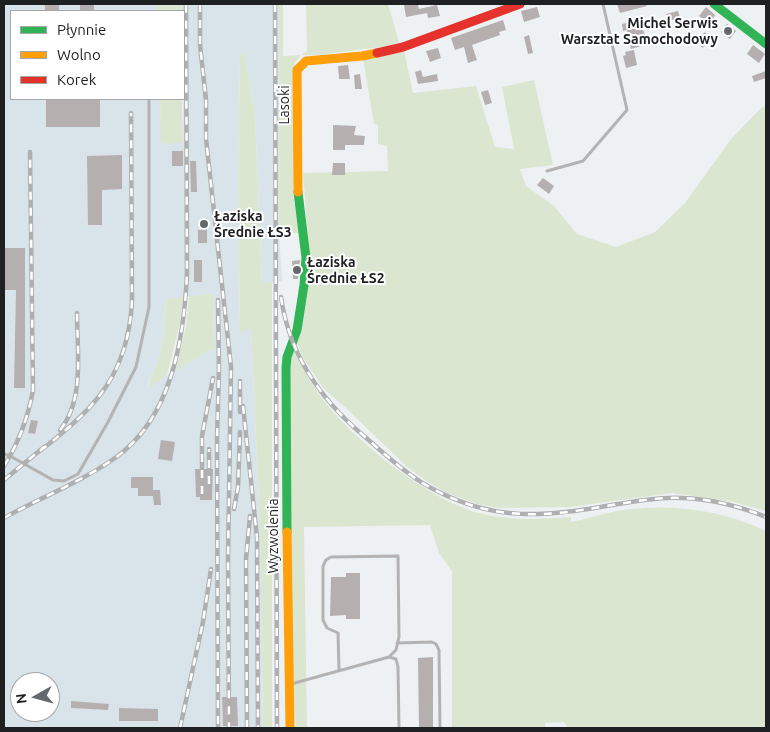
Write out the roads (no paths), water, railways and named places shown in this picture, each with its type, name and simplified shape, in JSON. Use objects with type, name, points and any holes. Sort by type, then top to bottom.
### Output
[{"type":"street","name":"Lasoki","points":[[293,344],[304,285],[306,258],[298,190],[297,70],[301,64],[306,61],[362,56],[403,47],[520,4]]},
{"type":"street","points":[[714,4],[766,44]]},
{"type":"street","name":"Wyzwolenia","points":[[290,728],[286,368],[293,344]]},
{"type":"lane","points":[[547,171],[583,161],[628,110],[603,4]]},
{"type":"lane","points":[[4,454],[53,480],[64,481],[78,474],[108,422],[136,367],[149,307],[148,100]]},
{"type":"lane","points":[[290,684],[389,657],[396,650],[398,642],[398,556],[331,557],[322,566],[323,620],[327,628],[338,633],[339,670]]},
{"type":"lane","points":[[398,642],[432,642],[436,644],[439,650],[440,728]]},
{"type":"lane","points":[[389,657],[396,659],[398,667],[399,728]]},
{"type":"railway","points":[[4,518],[102,467],[115,458],[134,441],[150,422],[162,399],[171,375],[178,350],[187,273],[186,4]]},
{"type":"railway","points":[[200,4],[200,45],[206,100],[206,139],[231,367],[228,559],[229,728]]},
{"type":"railway","points":[[275,4],[277,728]]},
{"type":"railway","points":[[40,451],[77,420],[92,404],[116,370],[124,350],[132,301],[131,113]]},
{"type":"railway","points":[[4,466],[22,430],[33,390],[30,152]]},
{"type":"railway","points":[[281,297],[285,318],[299,357],[309,374],[334,407],[390,459],[417,480],[458,501],[500,512],[541,514],[562,513],[644,500],[682,498],[725,504],[766,517]]},
{"type":"railway","points":[[218,300],[218,728]]},
{"type":"railway","points":[[60,430],[68,418],[76,390],[78,374],[77,313]]},
{"type":"railway","points":[[202,494],[202,436],[213,378]]},
{"type":"railway","points":[[240,381],[240,412]]},
{"type":"railway","points":[[243,406],[257,538],[258,728]]},
{"type":"railway","points":[[234,509],[238,487],[240,432]]},
{"type":"railway","points":[[4,480],[44,447]]},
{"type":"railway","points":[[209,449],[209,484]]},
{"type":"railway","points":[[247,728],[246,559],[250,516]]},
{"type":"railway","points":[[180,728],[203,622],[211,569]]},
{"type":"place","name":"Michel Serwis Warsztat Samochodowy","points":[[728,31]]},
{"type":"place","name":"Łaziska Średnie ŁS3","points":[[204,224]]},
{"type":"place","name":"Łaziska Średnie ŁS2","points":[[297,270]]}]
